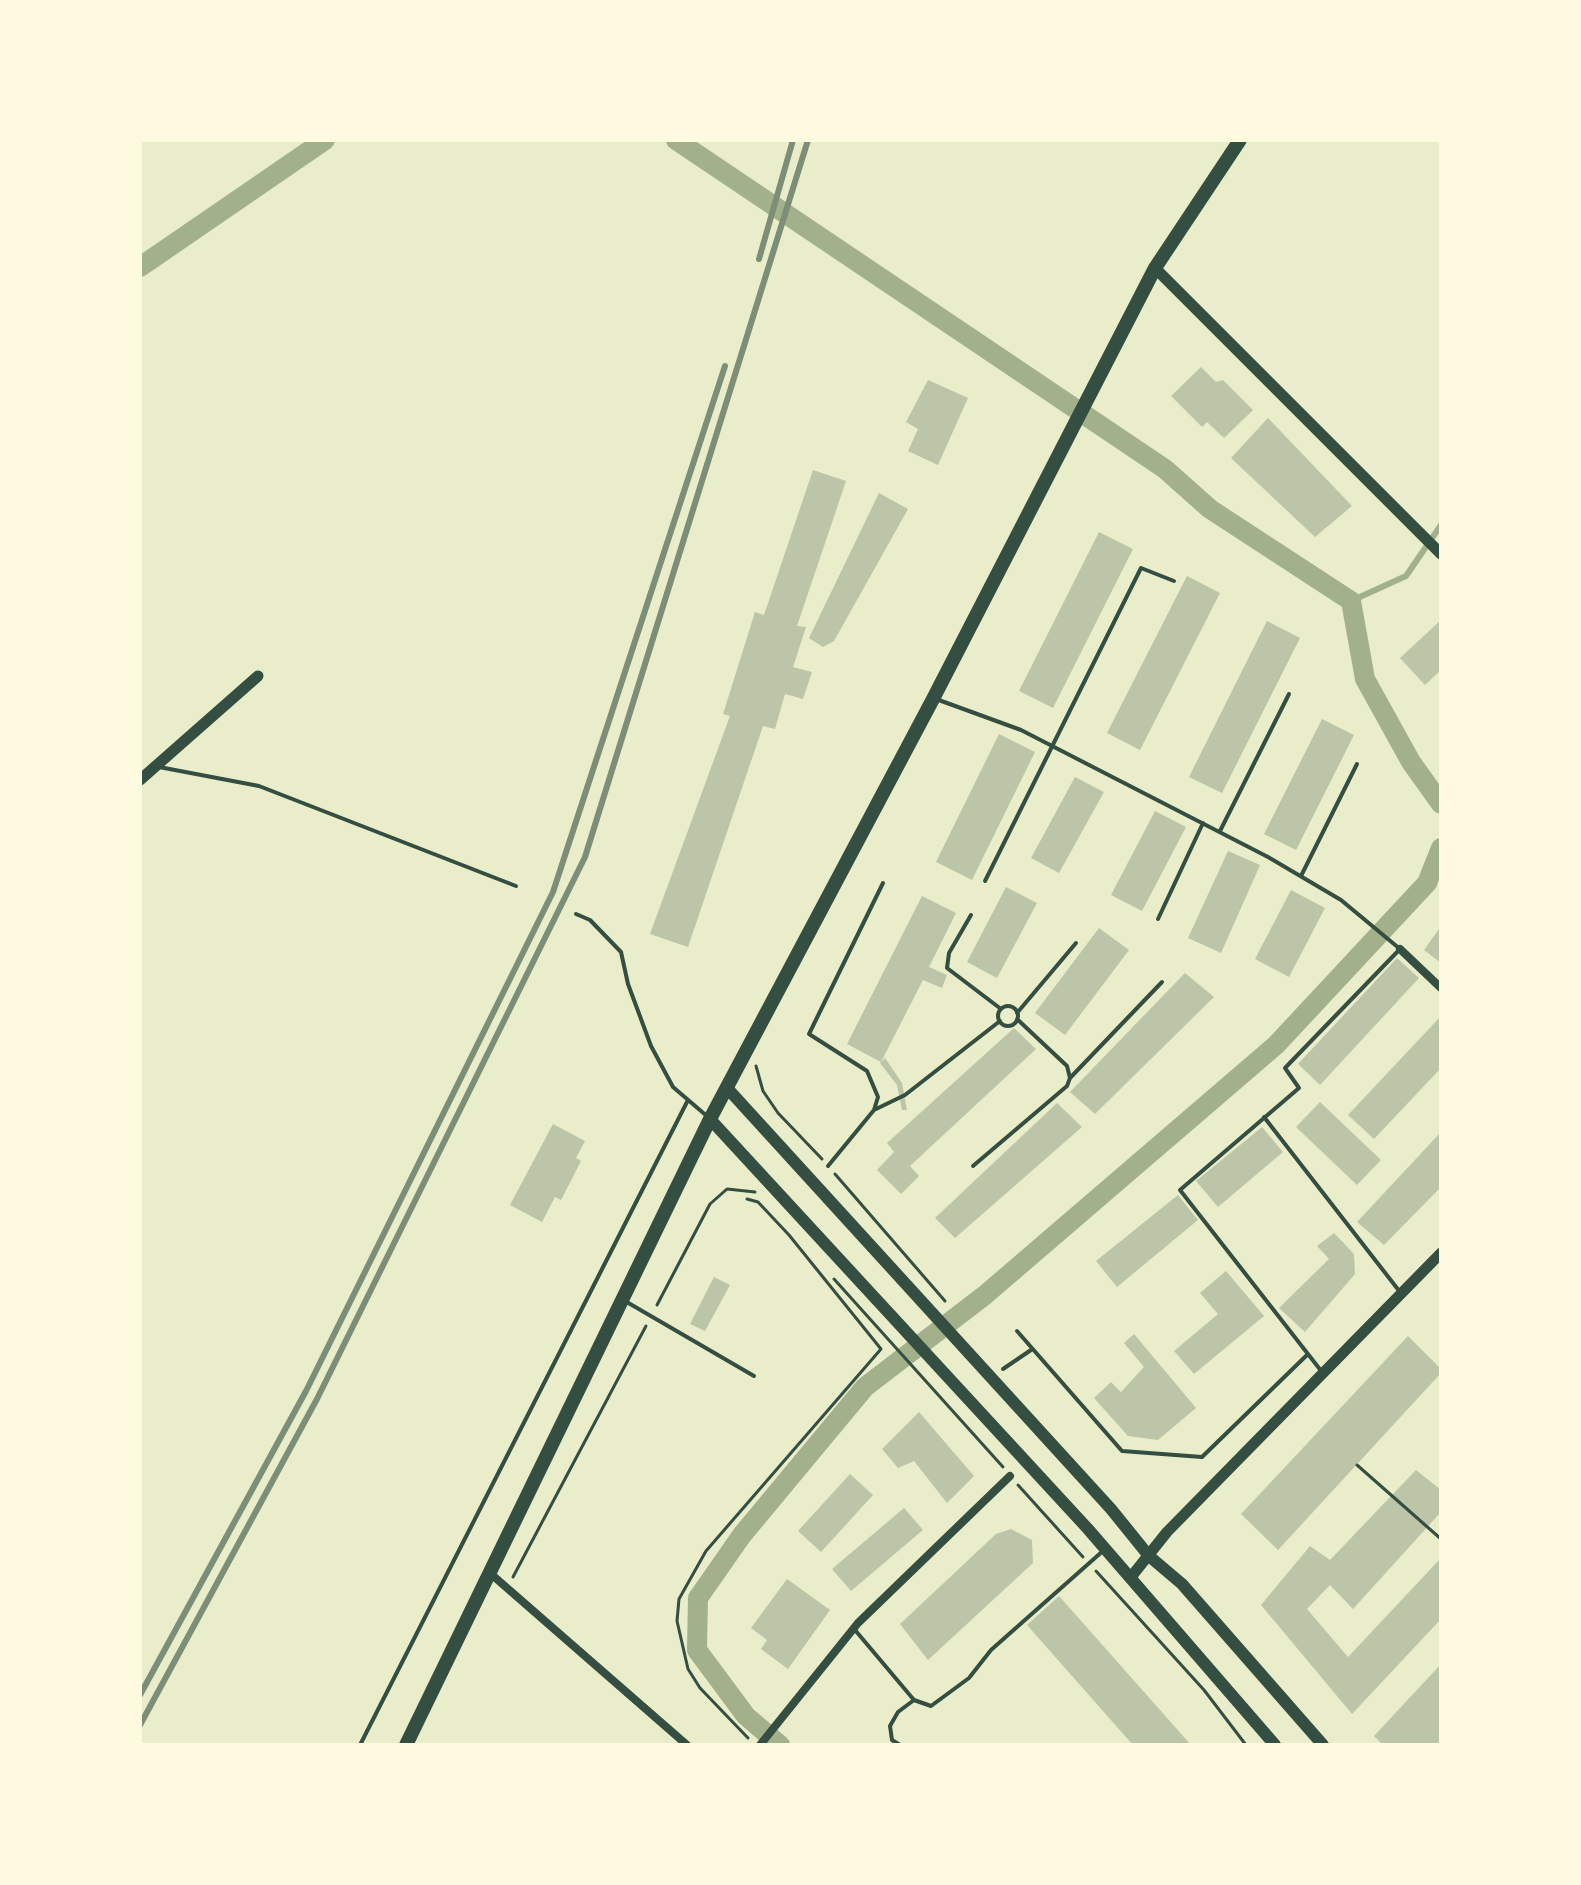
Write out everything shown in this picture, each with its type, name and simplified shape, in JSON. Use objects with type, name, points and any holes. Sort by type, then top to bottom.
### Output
[{"type":"main road","points":[[406,1745],[710,1119],[933,699],[1155,268],[1240,140]]},
{"type":"main road","points":[[728,1089],[1149,1556],[1182,1584],[1323,1745]]},
{"type":"main road","points":[[710,1119],[1106,1548],[1275,1745]]},
{"type":"street","points":[[1155,268],[1438,551]]},
{"type":"street","points":[[140,780],[258,676]]},
{"type":"street","points":[[1400,949],[1441,988]]},
{"type":"street","points":[[1131,1577],[1167,1532],[1441,1253]]},
{"type":"street","points":[[758,1745],[854,1628],[912,1567],[1010,1476]]},
{"type":"street","points":[[491,1574],[687,1745]]},
{"type":"lane","points":[[985,881],[1141,568],[1174,581]]},
{"type":"lane","points":[[1220,832],[1289,694]]},
{"type":"lane","points":[[933,699],[1021,730],[1220,832],[1301,876],[1351,908],[1400,949],[1285,1068],[1299,1088],[1180,1190],[1324,1373]]},
{"type":"lane","points":[[1301,876],[1357,764]]},
{"type":"lane","points":[[156,766],[259,786],[516,886]]},
{"type":"lane","points":[[1158,919],[1203,823]]},
{"type":"lane","points":[[828,1166],[874,1110],[878,1097],[867,1071],[809,1034],[883,883]]},
{"type":"lane","points":[[576,914],[590,920],[621,952],[628,984],[651,1046],[673,1087],[710,1119]]},
{"type":"lane","points":[[971,915],[949,953],[947,968],[1001,1009]]},
{"type":"lane","points":[[1000,1021],[1011,1025],[1076,943]]},
{"type":"lane","points":[[973,1166],[1067,1086],[1070,1078],[1162,982]]},
{"type":"lane","points":[[1001,1009],[1010,1006],[1067,1066],[1070,1078]]},
{"type":"lane","points":[[874,1110],[905,1095],[1000,1021],[1001,1009]]},
{"type":"lane","points":[[360,1745],[688,1100]]},
{"type":"lane","points":[[1264,1117],[1401,1294]]},
{"type":"lane","points":[[623,1300],[754,1376]]},
{"type":"lane","points":[[1017,1331],[1122,1451],[1202,1457],[1308,1354]]},
{"type":"lane","points":[[1003,1369],[1032,1350]]},
{"type":"lane","points":[[854,1628],[914,1700],[931,1706],[969,1678],[991,1650],[1106,1548]]},
{"type":"lane","points":[[900,1745],[892,1740],[890,1726],[898,1712],[914,1700]]},
{"type":"path","points":[[747,1199],[758,1202],[789,1235],[881,1349],[706,1551],[679,1599],[677,1621],[688,1669],[700,1688],[758,1745]]},
{"type":"path","points":[[877,1328],[1204,1690],[1246,1745]]},
{"type":"path","points":[[1357,1465],[1441,1539]]},
{"type":"building","points":[[1201,367],[1216,382],[1223,380],[1253,410],[1224,438],[1207,422],[1202,427],[1171,396]]},
{"type":"building","points":[[928,380],[968,398],[938,465],[908,451],[918,429],[906,422]]},
{"type":"building","points":[[1268,418],[1352,506],[1315,537],[1231,458]]},
{"type":"building","points":[[813,470],[846,481],[797,626],[806,627],[793,667],[812,672],[803,699],[785,694],[775,729],[763,726],[688,947],[650,934],[730,716],[723,714],[755,612],[764,615]]},
{"type":"building","points":[[879,493],[908,509],[834,641],[823,647],[809,638]]},
{"type":"building","points":[[1099,532],[1133,549],[1053,708],[1019,691]]},
{"type":"building","points":[[1187,576],[1220,593],[1140,750],[1107,733]]},
{"type":"building","points":[[1441,620],[1441,670],[1425,685],[1400,658]]},
{"type":"building","points":[[1267,621],[1300,638],[1222,793],[1189,777]]},
{"type":"building","points":[[1322,719],[1354,735],[1296,850],[1264,834]]},
{"type":"building","points":[[999,734],[1035,752],[972,880],[936,862]]},
{"type":"building","points":[[1075,777],[1104,792],[1059,873],[1031,858]]},
{"type":"building","points":[[1155,811],[1186,827],[1142,911],[1111,895]]},
{"type":"building","points":[[1228,851],[1260,865],[1221,953],[1188,938]]},
{"type":"building","points":[[1006,887],[1037,903],[997,978],[967,962]]},
{"type":"building","points":[[1291,890],[1325,908],[1289,977],[1255,959]]},
{"type":"building","points":[[922,896],[956,913],[929,967],[947,975],[942,988],[923,980],[881,1062],[847,1044]]},
{"type":"building","points":[[1441,926],[1441,963],[1424,950]]},
{"type":"building","points":[[1099,928],[1129,950],[1065,1035],[1035,1013]]},
{"type":"building","points":[[1397,958],[1419,978],[1320,1085],[1298,1064]]},
{"type":"building","points":[[1185,973],[1214,997],[1095,1114],[1070,1092]]},
{"type":"building","points":[[1441,1016],[1441,1068],[1374,1139],[1348,1115]]},
{"type":"building","points":[[1014,1028],[1036,1049],[910,1166],[919,1176],[901,1194],[877,1170],[894,1152],[887,1143]]},
{"type":"building","points":[[885,1058],[902,1083],[907,1110],[902,1110],[897,1085],[880,1063]]},
{"type":"building","points":[[1320,1102],[1381,1160],[1357,1185],[1296,1127]]},
{"type":"building","points":[[1057,1103],[1082,1127],[955,1238],[935,1218]]},
{"type":"building","points":[[553,1124],[585,1141],[576,1158],[581,1161],[561,1200],[555,1197],[542,1222],[510,1205]]},
{"type":"building","points":[[1262,1127],[1283,1152],[1218,1207],[1196,1181]]},
{"type":"building","points":[[1441,1132],[1441,1187],[1384,1245],[1357,1222]]},
{"type":"building","points":[[1178,1195],[1198,1220],[1117,1287],[1096,1261]]},
{"type":"building","points":[[1334,1233],[1354,1254],[1355,1274],[1305,1332],[1279,1308],[1329,1259],[1317,1246]]},
{"type":"building","points":[[1226,1271],[1264,1316],[1194,1374],[1174,1351],[1218,1314],[1200,1293]]},
{"type":"building","points":[[714,1277],[730,1285],[705,1331],[690,1324]]},
{"type":"building","points":[[1134,1334],[1196,1408],[1158,1440],[1128,1436],[1094,1398],[1111,1382],[1121,1392],[1144,1367],[1124,1343]]},
{"type":"building","points":[[1408,1336],[1441,1369],[1441,1373],[1278,1550],[1241,1514]]},
{"type":"building","points":[[919,1412],[974,1476],[947,1503],[914,1461],[898,1468],[882,1449]]},
{"type":"building","points":[[1416,1470],[1441,1490],[1441,1512],[1353,1609],[1330,1585],[1307,1609],[1348,1657],[1441,1558],[1441,1619],[1352,1714],[1261,1605],[1310,1546],[1330,1560]]},
{"type":"building","points":[[850,1474],[873,1495],[821,1552],[798,1531]]},
{"type":"building","points":[[904,1508],[923,1530],[851,1591],[832,1569]]},
{"type":"building","points":[[1011,1529],[1032,1540],[1033,1563],[928,1660],[900,1624],[996,1534]]},
{"type":"building","points":[[787,1579],[830,1610],[788,1669],[761,1649],[767,1640],[751,1628]]},
{"type":"building","points":[[1059,1596],[1191,1745],[1133,1745],[1027,1625]]},
{"type":"building","points":[[1441,1664],[1441,1745],[1383,1745],[1374,1736]]},
{"type":"waterway","points":[[140,267],[325,140]]},
{"type":"waterway","points":[[676,140],[1165,469],[1210,509],[1351,601],[1365,679],[1411,762],[1441,804]]},
{"type":"waterway","points":[[1351,601],[1406,576],[1441,525]]},
{"type":"waterway","points":[[780,1745],[746,1716],[697,1650],[698,1598],[742,1535],[865,1387],[985,1295],[1276,1045],[1427,883],[1441,848]]},
{"type":"railway","points":[[759,259],[793,140]]},
{"type":"railway","points":[[140,1725],[317,1399],[585,857],[808,140]]},
{"type":"railway","points":[[140,1695],[306,1391],[553,892],[725,366]]}]
